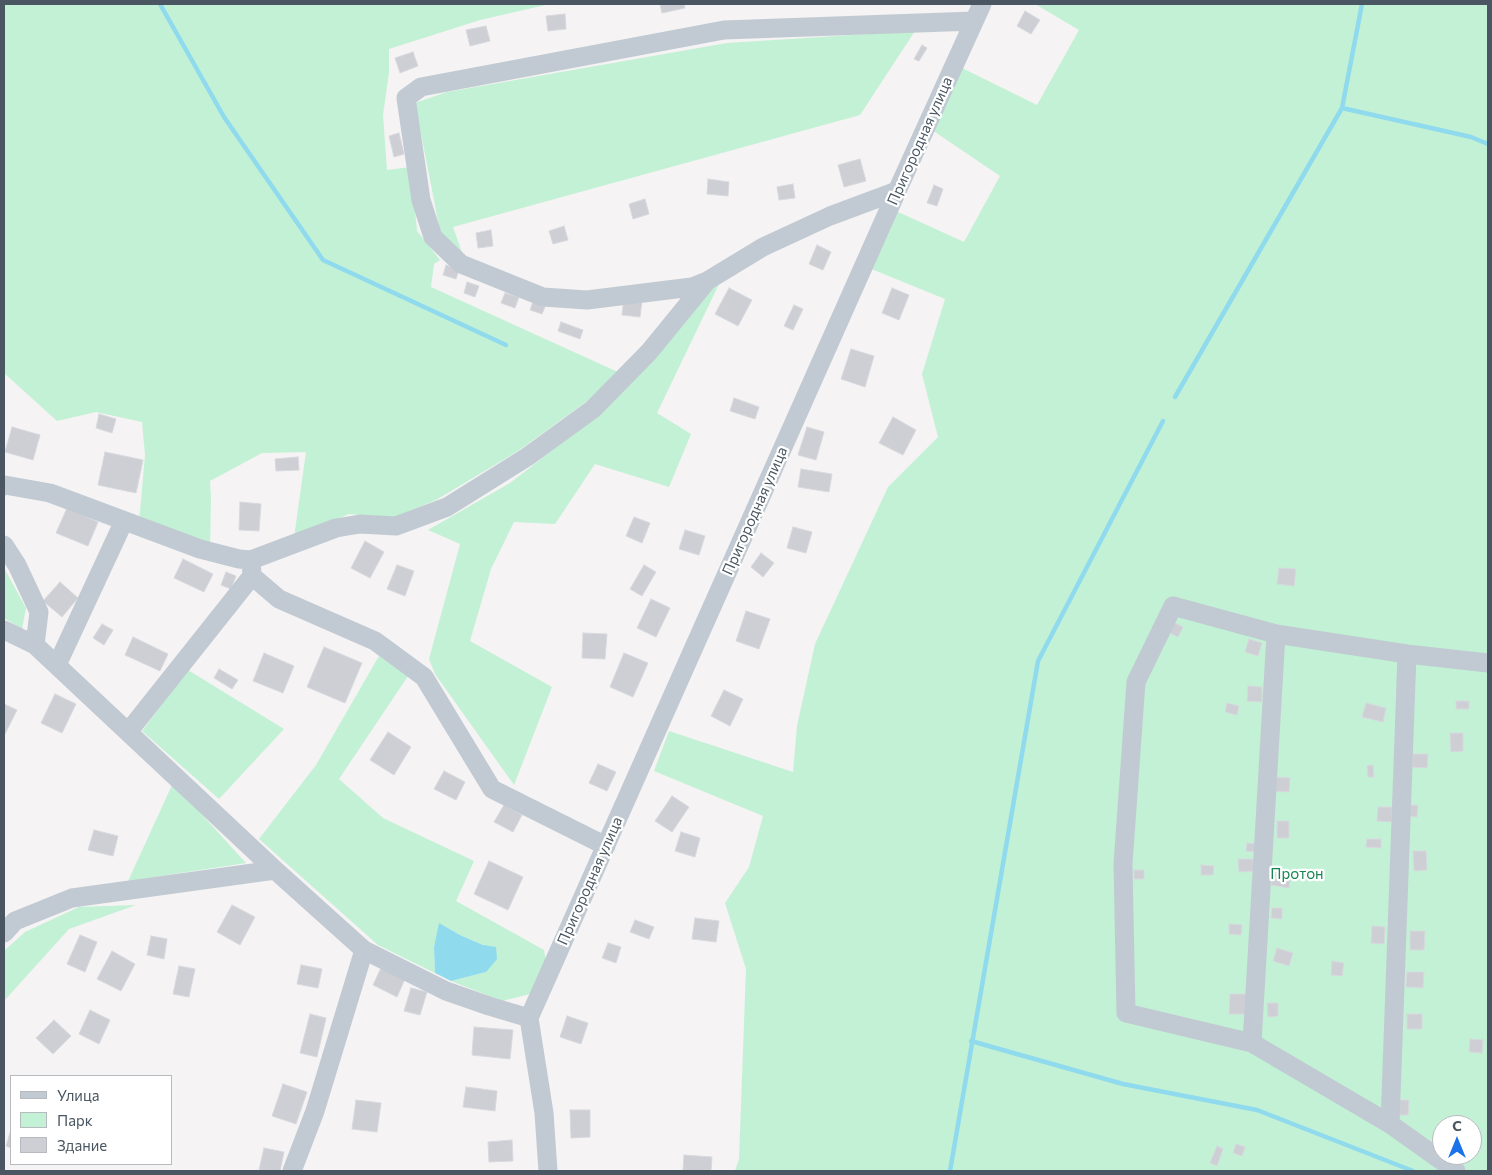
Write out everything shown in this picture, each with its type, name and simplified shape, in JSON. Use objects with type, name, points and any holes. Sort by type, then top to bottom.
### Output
[{"type":"street","name":"Пригородная улица","points":[[529,1018],[982,4]]},
{"type":"street","points":[[897,191],[830,216],[763,247],[707,281],[692,287],[587,300],[543,297],[460,264],[433,237],[421,200],[406,98],[421,87],[724,30],[974,21]]},
{"type":"street","points":[[128,732],[251,568],[336,528],[360,524],[396,526],[448,507],[527,457],[593,409],[649,352],[707,281]]},
{"type":"street","points":[[4,486],[50,493],[200,549],[239,559],[251,568],[279,599],[375,641],[424,677],[492,789],[606,846]]},
{"type":"street","points":[[57,665],[124,521]]},
{"type":"street","points":[[4,545],[17,565],[39,612],[35,645]]},
{"type":"street","points":[[1456,1171],[1390,1124],[1252,1043],[1126,1013],[1123,864],[1136,682],[1173,606],[1276,634],[1407,654],[1488,663]]},
{"type":"street","points":[[4,630],[35,645],[275,870],[364,950],[446,991],[529,1018],[544,1113],[548,1171]]},
{"type":"street","points":[[1252,1043],[1276,634]]},
{"type":"street","points":[[1390,1124],[1407,654]]},
{"type":"street","points":[[4,933],[15,921],[72,898],[275,870]]},
{"type":"street","points":[[292,1171],[315,1111],[364,950]]},
{"type":"green space","points":[[4,4],[550,4],[480,20],[389,49],[389,72],[383,115],[387,170],[411,167],[417,231],[440,260],[434,264],[431,287],[620,373],[590,399],[518,451],[436,500],[393,518],[349,514],[294,538],[306,452],[262,453],[210,481],[210,548],[139,523],[145,455],[142,422],[96,412],[57,421],[4,373]]},
{"type":"green space","name":"Протон","points":[[1035,4],[1488,4],[1488,1171],[735,1171],[739,1159],[746,969],[725,903],[749,867],[763,816],[654,771],[669,731],[793,772],[797,726],[815,644],[888,487],[938,437],[922,374],[945,299],[869,268],[896,211],[964,242],[1000,176],[932,130],[962,68],[1037,105],[1079,30]]},
{"type":"green space","points":[[915,31],[860,115],[453,227],[464,258],[440,231],[415,103],[447,92],[727,43]]},
{"type":"green space","points":[[719,284],[657,413],[691,434],[669,487],[595,464],[555,524],[514,522],[491,569],[470,641],[552,687],[514,785],[435,674],[429,659],[460,544],[428,530],[510,483],[598,415],[710,287]]},
{"type":"green space","points":[[4,568],[26,608],[22,629],[4,618]]},
{"type":"green space","points":[[379,656],[408,676],[339,779],[383,818],[474,861],[456,901],[544,950],[546,961],[530,994],[502,1001],[451,981],[486,972],[483,945],[440,924],[434,947],[435,973],[378,945],[259,839],[316,765]]},
{"type":"green space","points":[[188,670],[284,729],[219,799],[142,731]]},
{"type":"green space","points":[[173,783],[246,863],[128,881]]},
{"type":"green space","points":[[136,905],[69,929],[4,1001],[4,951],[25,932],[79,907]]},
{"type":"water","points":[[439,923],[483,945],[496,947],[497,959],[486,972],[451,981],[435,973],[434,947]]},
{"type":"building","points":[[660,4],[684,4],[685,8],[662,13]]},
{"type":"building","points":[[1025,11],[1040,20],[1031,34],[1017,26]]},
{"type":"building","points":[[565,14],[566,29],[548,31],[546,16]]},
{"type":"building","points":[[486,26],[490,41],[470,46],[466,30]]},
{"type":"building","points":[[922,45],[927,48],[919,61],[914,59]]},
{"type":"building","points":[[413,52],[418,66],[400,73],[395,58]]},
{"type":"building","points":[[399,133],[404,154],[394,157],[389,136]]},
{"type":"building","points":[[860,159],[866,181],[844,187],[838,165]]},
{"type":"building","points":[[708,179],[729,182],[728,196],[707,194]]},
{"type":"building","points":[[793,184],[795,198],[779,200],[777,187]]},
{"type":"building","points":[[934,185],[943,189],[937,206],[927,203]]},
{"type":"building","points":[[645,199],[649,214],[633,219],[629,204]]},
{"type":"building","points":[[564,226],[568,240],[553,244],[549,231]]},
{"type":"building","points":[[491,230],[493,246],[478,248],[476,233]]},
{"type":"building","points":[[817,245],[831,252],[823,270],[809,264]]},
{"type":"building","points":[[446,265],[459,270],[456,279],[443,275]]},
{"type":"building","points":[[467,282],[479,286],[475,297],[464,293]]},
{"type":"building","points":[[729,288],[752,300],[738,326],[715,314]]},
{"type":"building","points":[[892,288],[909,295],[899,320],[882,313]]},
{"type":"building","points":[[505,293],[519,297],[515,308],[501,303]]},
{"type":"building","points":[[624,298],[642,301],[640,317],[622,315]]},
{"type":"building","points":[[533,302],[545,307],[542,314],[530,310]]},
{"type":"building","points":[[794,305],[803,309],[793,330],[784,326]]},
{"type":"building","points":[[561,322],[583,330],[580,339],[558,331]]},
{"type":"building","points":[[851,349],[874,356],[865,387],[841,379]]},
{"type":"building","points":[[734,398],[759,407],[755,419],[730,411]]},
{"type":"building","points":[[99,414],[116,419],[112,433],[96,428]]},
{"type":"building","points":[[893,417],[916,430],[903,455],[879,443]]},
{"type":"building","points":[[12,427],[40,435],[33,460],[5,452]]},
{"type":"building","points":[[807,427],[824,432],[816,460],[798,455]]},
{"type":"building","points":[[105,452],[143,460],[136,493],[98,485]]},
{"type":"building","points":[[298,457],[299,470],[276,471],[275,459]]},
{"type":"building","points":[[801,469],[832,474],[829,492],[798,487]]},
{"type":"building","points":[[240,502],[261,504],[259,531],[239,530]]},
{"type":"building","points":[[67,508],[98,522],[88,546],[56,533]]},
{"type":"building","points":[[634,517],[650,523],[642,543],[626,536]]},
{"type":"building","points":[[793,527],[812,532],[806,553],[787,548]]},
{"type":"building","points":[[685,530],[705,536],[699,555],[679,549]]},
{"type":"building","points":[[365,541],[384,552],[370,578],[351,568]]},
{"type":"building","points":[[761,553],[774,563],[763,577],[751,567]]},
{"type":"building","points":[[183,559],[213,574],[204,592],[174,578]]},
{"type":"building","points":[[397,565],[414,571],[405,596],[387,589]]},
{"type":"building","points":[[644,565],[656,572],[642,596],[630,589]]},
{"type":"building","points":[[1279,568],[1296,569],[1294,586],[1277,584]]},
{"type":"building","points":[[226,572],[236,576],[231,589],[221,585]]},
{"type":"building","points":[[60,582],[78,598],[62,617],[43,601]]},
{"type":"building","points":[[651,599],[670,608],[656,637],[637,628]]},
{"type":"building","points":[[746,611],[770,619],[759,649],[736,641]]},
{"type":"building","points":[[1173,622],[1183,627],[1178,637],[1168,632]]},
{"type":"building","points":[[102,624],[113,630],[104,645],[93,638]]},
{"type":"building","points":[[583,633],[607,634],[605,659],[582,658]]},
{"type":"building","points":[[133,637],[168,654],[160,671],[125,655]]},
{"type":"building","points":[[1249,639],[1262,643],[1258,656],[1245,652]]},
{"type":"building","points":[[324,647],[362,663],[345,703],[307,687]]},
{"type":"building","points":[[264,653],[294,666],[283,693],[253,681]]},
{"type":"building","points":[[624,653],[648,663],[633,697],[610,687]]},
{"type":"building","points":[[219,669],[238,680],[232,689],[214,678]]},
{"type":"building","points":[[1248,686],[1262,687],[1262,702],[1247,701]]},
{"type":"building","points":[[724,690],[743,699],[730,726],[711,716]]},
{"type":"building","points":[[55,694],[76,704],[62,733],[41,723]]},
{"type":"building","points":[[1456,701],[1469,701],[1469,709],[1456,709]]},
{"type":"building","points":[[1227,703],[1239,706],[1237,715],[1225,712]]},
{"type":"building","points":[[1366,703],[1386,708],[1383,722],[1362,717]]},
{"type":"building","points":[[4,704],[17,710],[4,736]]},
{"type":"building","points":[[388,732],[411,747],[394,775],[370,760]]},
{"type":"building","points":[[1450,733],[1463,733],[1463,751],[1451,752]]},
{"type":"building","points":[[1413,754],[1428,754],[1427,768],[1412,767]]},
{"type":"building","points":[[598,764],[616,772],[607,791],[589,783]]},
{"type":"building","points":[[1373,765],[1374,777],[1368,777],[1367,766]]},
{"type":"building","points":[[444,771],[465,782],[456,800],[434,789]]},
{"type":"building","points":[[1274,777],[1290,778],[1289,792],[1273,791]]},
{"type":"building","points":[[672,796],[689,807],[672,832],[655,821]]},
{"type":"building","points":[[504,805],[522,815],[513,832],[494,822]]},
{"type":"building","points":[[1407,805],[1418,805],[1417,817],[1407,816]]},
{"type":"building","points":[[1378,807],[1392,807],[1392,822],[1377,821]]},
{"type":"building","points":[[1277,821],[1289,821],[1289,838],[1277,838]]},
{"type":"building","points":[[94,830],[118,836],[113,856],[88,850]]},
{"type":"building","points":[[681,832],[700,838],[695,857],[675,851]]},
{"type":"building","points":[[1367,839],[1381,839],[1381,848],[1366,847]]},
{"type":"building","points":[[1247,843],[1258,844],[1257,852],[1246,851]]},
{"type":"building","points":[[1413,851],[1426,851],[1427,870],[1414,871]]},
{"type":"building","points":[[1238,859],[1253,859],[1254,871],[1239,872]]},
{"type":"building","points":[[489,861],[523,877],[508,910],[474,894]]},
{"type":"building","points":[[1201,865],[1214,866],[1213,875],[1201,875]]},
{"type":"building","points":[[1134,870],[1144,870],[1144,879],[1134,879]]},
{"type":"building","points":[[1273,871],[1291,873],[1289,888],[1271,885]]},
{"type":"building","points":[[232,905],[255,917],[240,945],[217,932]]},
{"type":"building","points":[[1272,908],[1282,908],[1282,919],[1271,918]]},
{"type":"building","points":[[695,918],[719,921],[716,942],[692,939]]},
{"type":"building","points":[[635,920],[654,927],[649,939],[630,932]]},
{"type":"building","points":[[1229,924],[1242,925],[1241,935],[1229,934]]},
{"type":"building","points":[[1372,926],[1385,927],[1384,944],[1371,943]]},
{"type":"building","points":[[1410,931],[1425,931],[1424,950],[1410,950]]},
{"type":"building","points":[[80,935],[97,942],[85,972],[67,964]]},
{"type":"building","points":[[151,936],[167,939],[164,959],[147,955]]},
{"type":"building","points":[[608,943],[621,947],[616,963],[602,958]]},
{"type":"building","points":[[1277,948],[1293,953],[1289,966],[1273,961]]},
{"type":"building","points":[[112,951],[135,964],[121,991],[97,979]]},
{"type":"building","points":[[1332,961],[1344,963],[1342,976],[1331,975]]},
{"type":"building","points":[[301,965],[322,969],[318,988],[297,984]]},
{"type":"building","points":[[179,966],[195,969],[189,997],[173,994]]},
{"type":"building","points":[[381,968],[405,979],[397,997],[373,985]]},
{"type":"building","points":[[1407,972],[1424,972],[1423,988],[1406,987]]},
{"type":"building","points":[[411,988],[427,992],[420,1015],[404,1011]]},
{"type":"building","points":[[1230,994],[1247,994],[1247,1014],[1229,1014]]},
{"type":"building","points":[[1267,1003],[1278,1003],[1278,1016],[1268,1017]]},
{"type":"building","points":[[90,1010],[110,1020],[99,1044],[79,1034]]},
{"type":"building","points":[[310,1014],[326,1018],[317,1057],[300,1053]]},
{"type":"building","points":[[1407,1014],[1422,1014],[1422,1029],[1407,1029]]},
{"type":"building","points":[[567,1016],[588,1023],[581,1044],[560,1037]]},
{"type":"building","points":[[54,1020],[71,1036],[53,1054],[36,1038]]},
{"type":"building","points":[[474,1027],[513,1030],[510,1059],[472,1055]]},
{"type":"building","points":[[1470,1039],[1483,1040],[1482,1053],[1469,1052]]},
{"type":"building","points":[[283,1084],[307,1092],[296,1124],[272,1116]]},
{"type":"building","points":[[466,1087],[497,1091],[495,1111],[463,1107]]},
{"type":"building","points":[[356,1100],[381,1103],[377,1132],[352,1129]]},
{"type":"building","points":[[1398,1100],[1409,1100],[1408,1115],[1397,1115]]},
{"type":"building","points":[[570,1110],[590,1110],[590,1137],[571,1138]]},
{"type":"building","points":[[10,1132],[10,1148],[6,1146]]},
{"type":"building","points":[[512,1140],[513,1161],[489,1162],[488,1142]]},
{"type":"building","points":[[1236,1144],[1245,1147],[1242,1156],[1233,1153]]},
{"type":"building","points":[[1217,1146],[1223,1149],[1217,1166],[1210,1163]]},
{"type":"building","points":[[264,1148],[284,1152],[280,1171],[259,1170]]},
{"type":"building","points":[[684,1155],[712,1157],[711,1171],[683,1171]]},
{"type":"waterway","points":[[160,4],[224,117],[323,260],[506,345]]},
{"type":"waterway","points":[[1175,397],[1342,108],[1362,4]]},
{"type":"waterway","points":[[1342,108],[1471,137],[1488,144]]},
{"type":"waterway","points":[[950,1171],[1038,661],[1163,421]]},
{"type":"waterway","points":[[971,1041],[1123,1084],[1257,1110],[1413,1171]]}]
